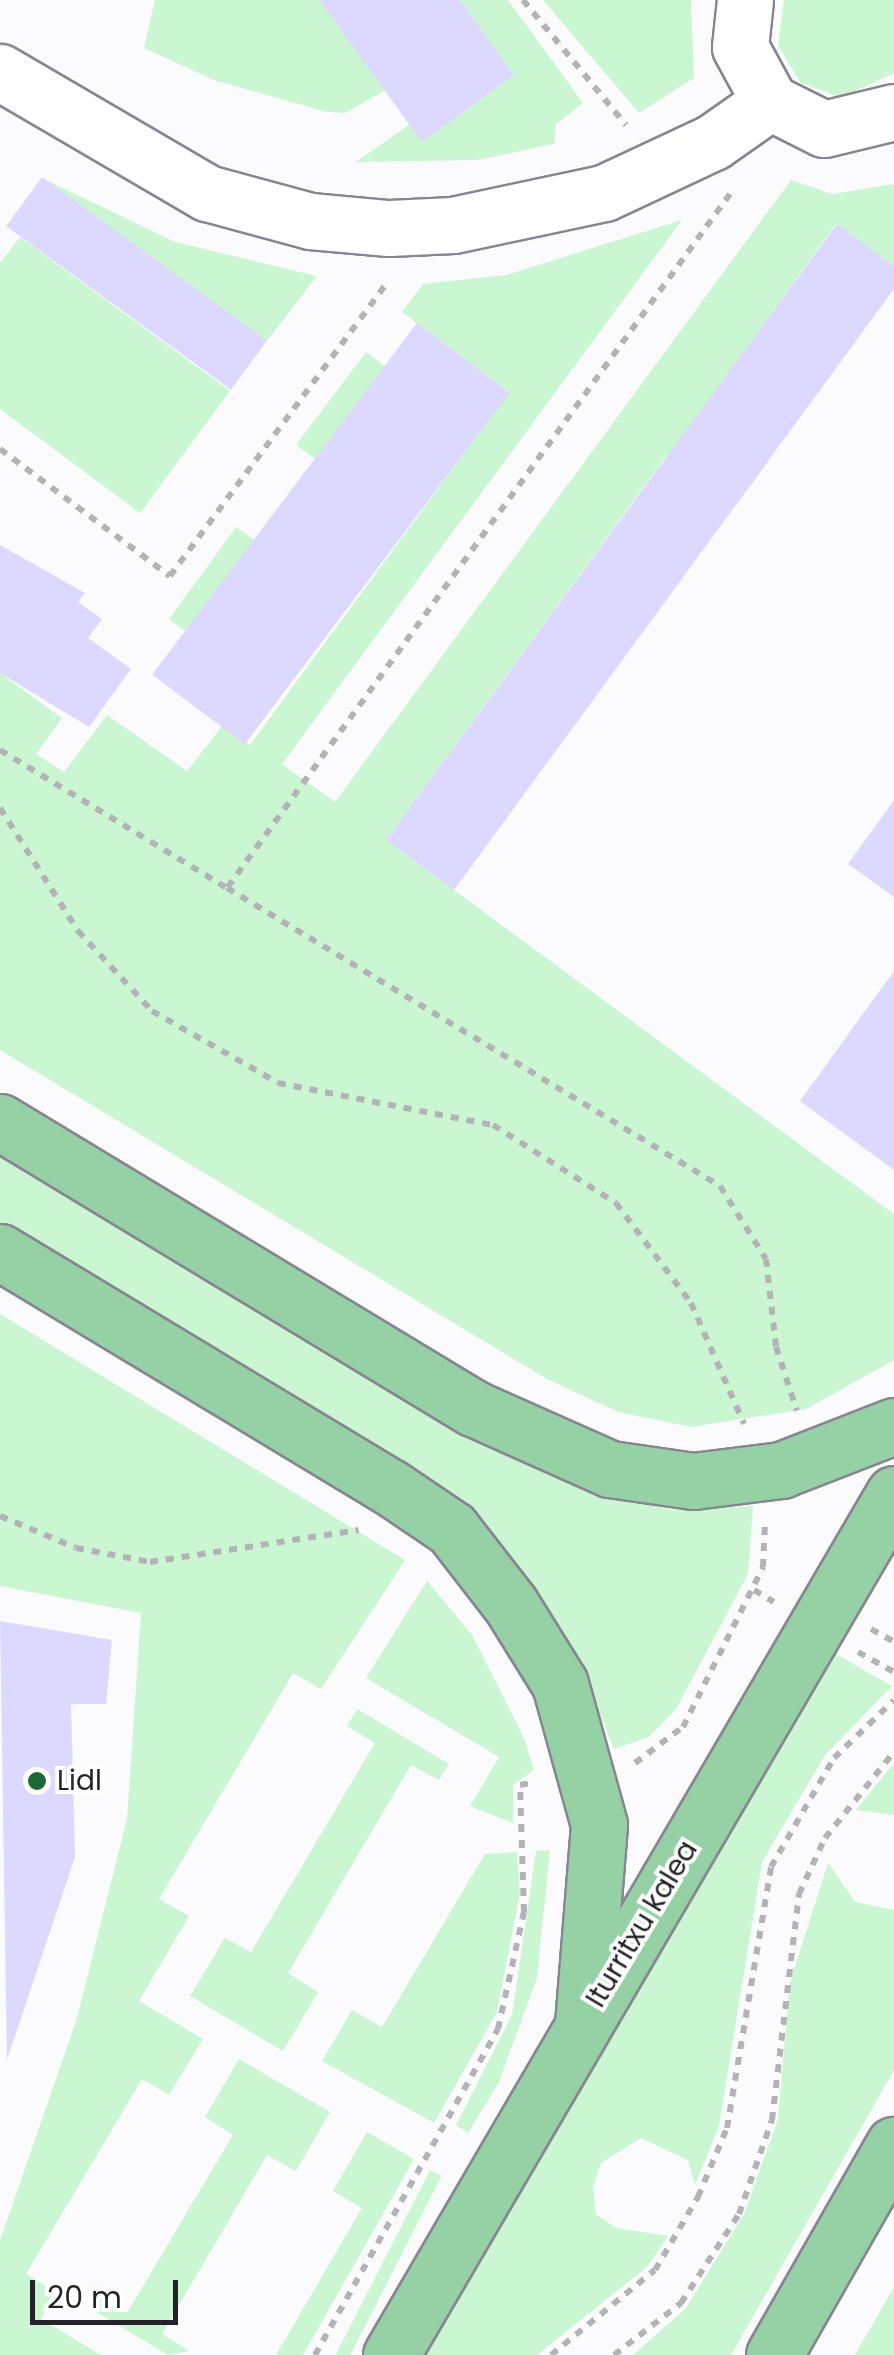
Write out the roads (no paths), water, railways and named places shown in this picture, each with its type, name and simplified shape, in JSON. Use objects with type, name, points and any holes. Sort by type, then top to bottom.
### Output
[{"type":"main road","points":[[0,1122],[473,1408],[610,1470],[694,1481],[781,1470],[894,1426]]},
{"type":"main road","points":[[0,1252],[390,1486],[452,1529],[511,1605],[560,1684],[599,1825],[583,2022]]},
{"type":"main road","name":"Iturritxu kalea","points":[[391,2355],[894,1494]]},
{"type":"main road","points":[[774,2355],[894,2145]]},
{"type":"street","points":[[746,0],[740,48],[770,102],[824,129],[894,112]]},
{"type":"street","points":[[0,72],[208,193],[310,221],[389,228],[453,226],[604,193],[713,142],[770,102]]},
{"type":"place","name":"Lidl","points":[[37,1781]]}]
